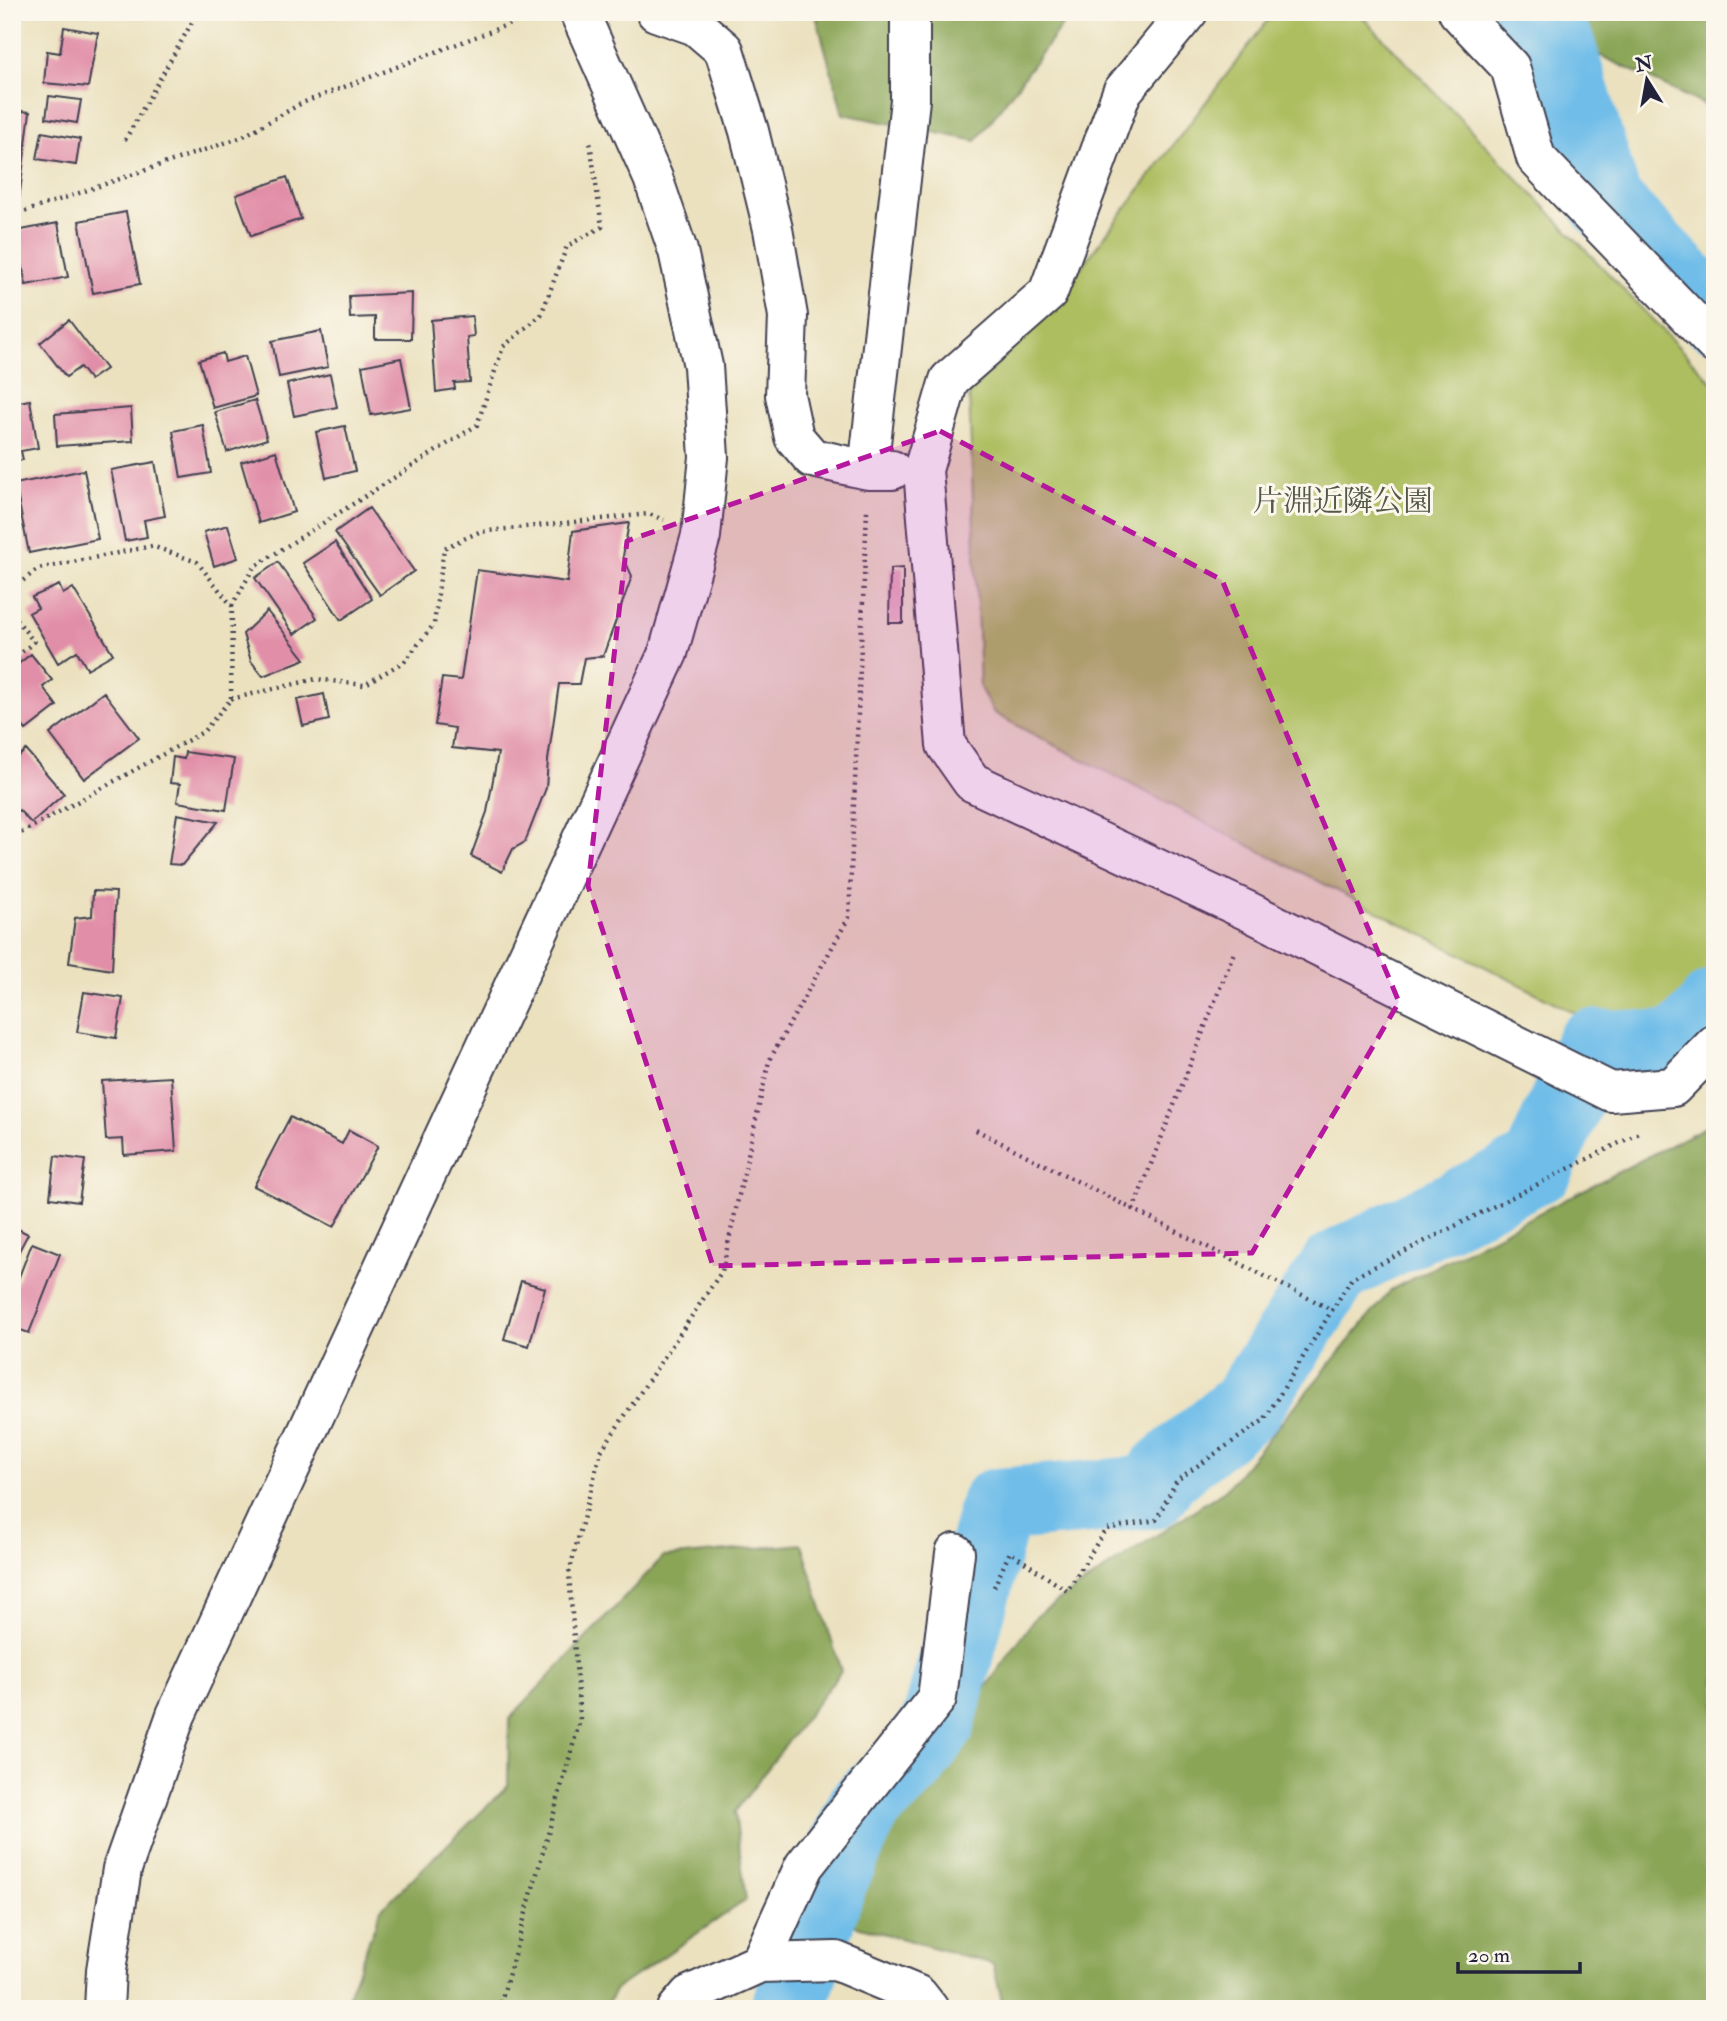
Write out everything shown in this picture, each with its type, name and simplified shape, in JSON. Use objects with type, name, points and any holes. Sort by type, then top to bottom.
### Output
[{"type":"street","points":[[104,2009],[106,1970],[122,1869],[176,1715],[668,653],[701,536],[709,457],[703,366],[678,251],[653,178],[579,12]]},
{"type":"street","points":[[656,12],[696,26],[724,50],[750,131],[773,229],[788,316],[785,395],[794,437],[812,458],[868,470],[923,470]]},
{"type":"street","points":[[868,470],[910,100],[910,12]]},
{"type":"street","points":[[1188,12],[1122,92],[1048,293],[949,380],[923,470],[946,745],[972,782],[1250,912],[1611,1092],[1673,1087],[1715,1044]]},
{"type":"street","points":[[1458,12],[1510,67],[1536,158],[1715,344]]},
{"type":"street","points":[[760,1963],[804,1866],[937,1698],[955,1553]]},
{"type":"street","points":[[677,2009],[689,1996],[760,1963],[836,1961],[918,1995],[929,2009]]},
{"type":"path","points":[[125,140],[198,12]]},
{"type":"path","points":[[12,216],[242,137],[302,103],[520,20]]},
{"type":"path","points":[[231,699],[232,606],[254,567],[477,425],[503,347],[541,315],[567,246],[602,227],[590,137],[615,92]]},
{"type":"path","points":[[12,331],[22,325]]},
{"type":"path","points":[[499,2009],[580,1720],[569,1573],[601,1451],[722,1271],[769,1061],[849,918],[868,470]]},
{"type":"path","points":[[12,838],[203,732],[231,699],[316,680],[364,685],[405,661],[434,624],[444,548],[479,532],[649,514],[701,536]]},
{"type":"path","points":[[12,589],[38,569],[152,546],[197,562],[232,606]]},
{"type":"path","points":[[12,614],[34,642],[12,660]]},
{"type":"path","points":[[1133,1210],[1250,912]]},
{"type":"path","points":[[975,1130],[1332,1310]]},
{"type":"path","points":[[988,1598],[1010,1552],[1067,1591],[1107,1529],[1156,1520],[1177,1480],[1264,1420],[1352,1278],[1641,1132]]},
{"type":"highlighted area","points":[[940,431],[1222,580],[1399,1002],[1252,1253],[713,1266],[588,886],[627,541]]},
{"type":"green space","points":[[815,12],[1072,12],[976,141],[843,114]]},
{"type":"green space","name":"片淵近隣公園","points":[[1274,12],[1358,12],[1715,385],[1715,969],[1701,996],[1652,1027],[1598,1025],[994,713],[980,688],[969,394],[1051,307]]},
{"type":"green space","points":[[1591,12],[1715,12],[1715,110],[1582,47]]},
{"type":"green space","points":[[1715,1122],[1715,2009],[1004,2009],[993,1964],[824,1917],[1037,1615],[1226,1489],[1392,1289]]},
{"type":"green space","points":[[802,1544],[841,1671],[735,1812],[746,1900],[616,1989],[604,2009],[343,2009],[381,1909],[508,1786],[509,1719],[663,1557]]},
{"type":"building","points":[[64,27],[98,33],[88,87],[44,83],[47,51],[60,53]]},
{"type":"building","points":[[49,96],[81,100],[77,123],[46,118]]},
{"type":"building","points":[[12,110],[30,112],[19,200],[12,200]]},
{"type":"building","points":[[42,132],[80,139],[76,165],[37,159]]},
{"type":"building","points":[[287,177],[301,219],[251,236],[236,195]]},
{"type":"building","points":[[126,212],[140,284],[93,293],[79,221]]},
{"type":"building","points":[[58,223],[68,277],[26,285],[16,231]]},
{"type":"building","points":[[412,293],[411,339],[375,339],[375,317],[350,318],[349,296]]},
{"type":"building","points":[[472,316],[474,336],[467,337],[470,382],[454,383],[455,389],[436,392],[431,320]]},
{"type":"building","points":[[69,320],[106,369],[90,380],[80,367],[66,377],[40,343]]},
{"type":"building","points":[[321,331],[328,367],[279,377],[272,341]]},
{"type":"building","points":[[223,353],[225,362],[245,356],[256,396],[213,408],[199,360]]},
{"type":"building","points":[[401,358],[411,408],[371,415],[362,366]]},
{"type":"building","points":[[330,374],[337,407],[294,416],[287,384]]},
{"type":"building","points":[[30,400],[38,448],[21,451],[23,460],[12,462],[12,403]]},
{"type":"building","points":[[255,400],[267,439],[227,452],[215,412]]},
{"type":"building","points":[[131,408],[133,441],[57,446],[55,414]]},
{"type":"building","points":[[203,425],[211,473],[181,478],[173,431]]},
{"type":"building","points":[[345,426],[355,471],[326,478],[316,432]]},
{"type":"building","points":[[276,451],[294,512],[259,523],[241,462]]},
{"type":"building","points":[[155,462],[165,516],[144,520],[147,537],[125,541],[111,470]]},
{"type":"building","points":[[84,470],[98,539],[29,553],[15,484]]},
{"type":"building","points":[[369,508],[414,571],[380,595],[335,532]]},
{"type":"building","points":[[629,523],[623,556],[632,576],[603,656],[584,658],[579,684],[559,684],[546,788],[525,842],[513,849],[502,872],[471,856],[487,812],[498,753],[452,748],[455,728],[435,725],[442,678],[461,680],[477,570],[567,582],[573,531]]},
{"type":"building","points":[[228,525],[238,558],[214,566],[204,532]]},
{"type":"building","points":[[335,542],[372,599],[341,620],[303,563]]},
{"type":"building","points":[[278,562],[317,618],[294,634],[255,578]]},
{"type":"building","points":[[903,568],[903,623],[889,623],[890,569]]},
{"type":"building","points":[[59,585],[63,594],[73,588],[113,654],[87,669],[77,651],[58,663],[29,613],[38,608],[32,597]]},
{"type":"building","points":[[267,611],[305,659],[263,676],[251,661],[243,634]]},
{"type":"building","points":[[31,654],[52,680],[43,687],[57,706],[26,730],[12,713],[12,669]]},
{"type":"building","points":[[104,692],[139,738],[84,779],[50,734]]},
{"type":"building","points":[[324,694],[329,720],[303,726],[297,700]]},
{"type":"building","points":[[26,750],[64,794],[31,823],[19,810],[12,815],[12,762]]},
{"type":"building","points":[[185,752],[234,759],[226,810],[177,802],[180,784],[170,783],[173,757],[184,759]]},
{"type":"building","points":[[177,814],[218,822],[182,865],[169,864]]},
{"type":"building","points":[[93,891],[116,892],[112,970],[69,963],[75,918],[92,916]]},
{"type":"building","points":[[84,992],[123,998],[116,1038],[77,1032]]},
{"type":"building","points":[[171,1077],[176,1151],[124,1155],[123,1139],[106,1140],[102,1081]]},
{"type":"building","points":[[290,1117],[342,1144],[349,1130],[378,1146],[334,1227],[254,1186]]},
{"type":"building","points":[[55,1156],[85,1160],[79,1202],[50,1198]]},
{"type":"building","points":[[12,1226],[28,1234],[12,1264]]},
{"type":"building","points":[[32,1243],[60,1254],[29,1333],[12,1327],[12,1295]]},
{"type":"building","points":[[521,1281],[545,1288],[529,1346],[504,1339]]},
{"type":"waterway","points":[[1530,12],[1558,45],[1606,203],[1715,315]]},
{"type":"waterway","points":[[787,2009],[830,1882],[865,1806],[909,1764],[938,1724],[997,1505],[1151,1492],[1164,1473],[1245,1407],[1337,1267],[1538,1166],[1591,1046],[1676,1048],[1711,1014],[1715,1006]]}]
